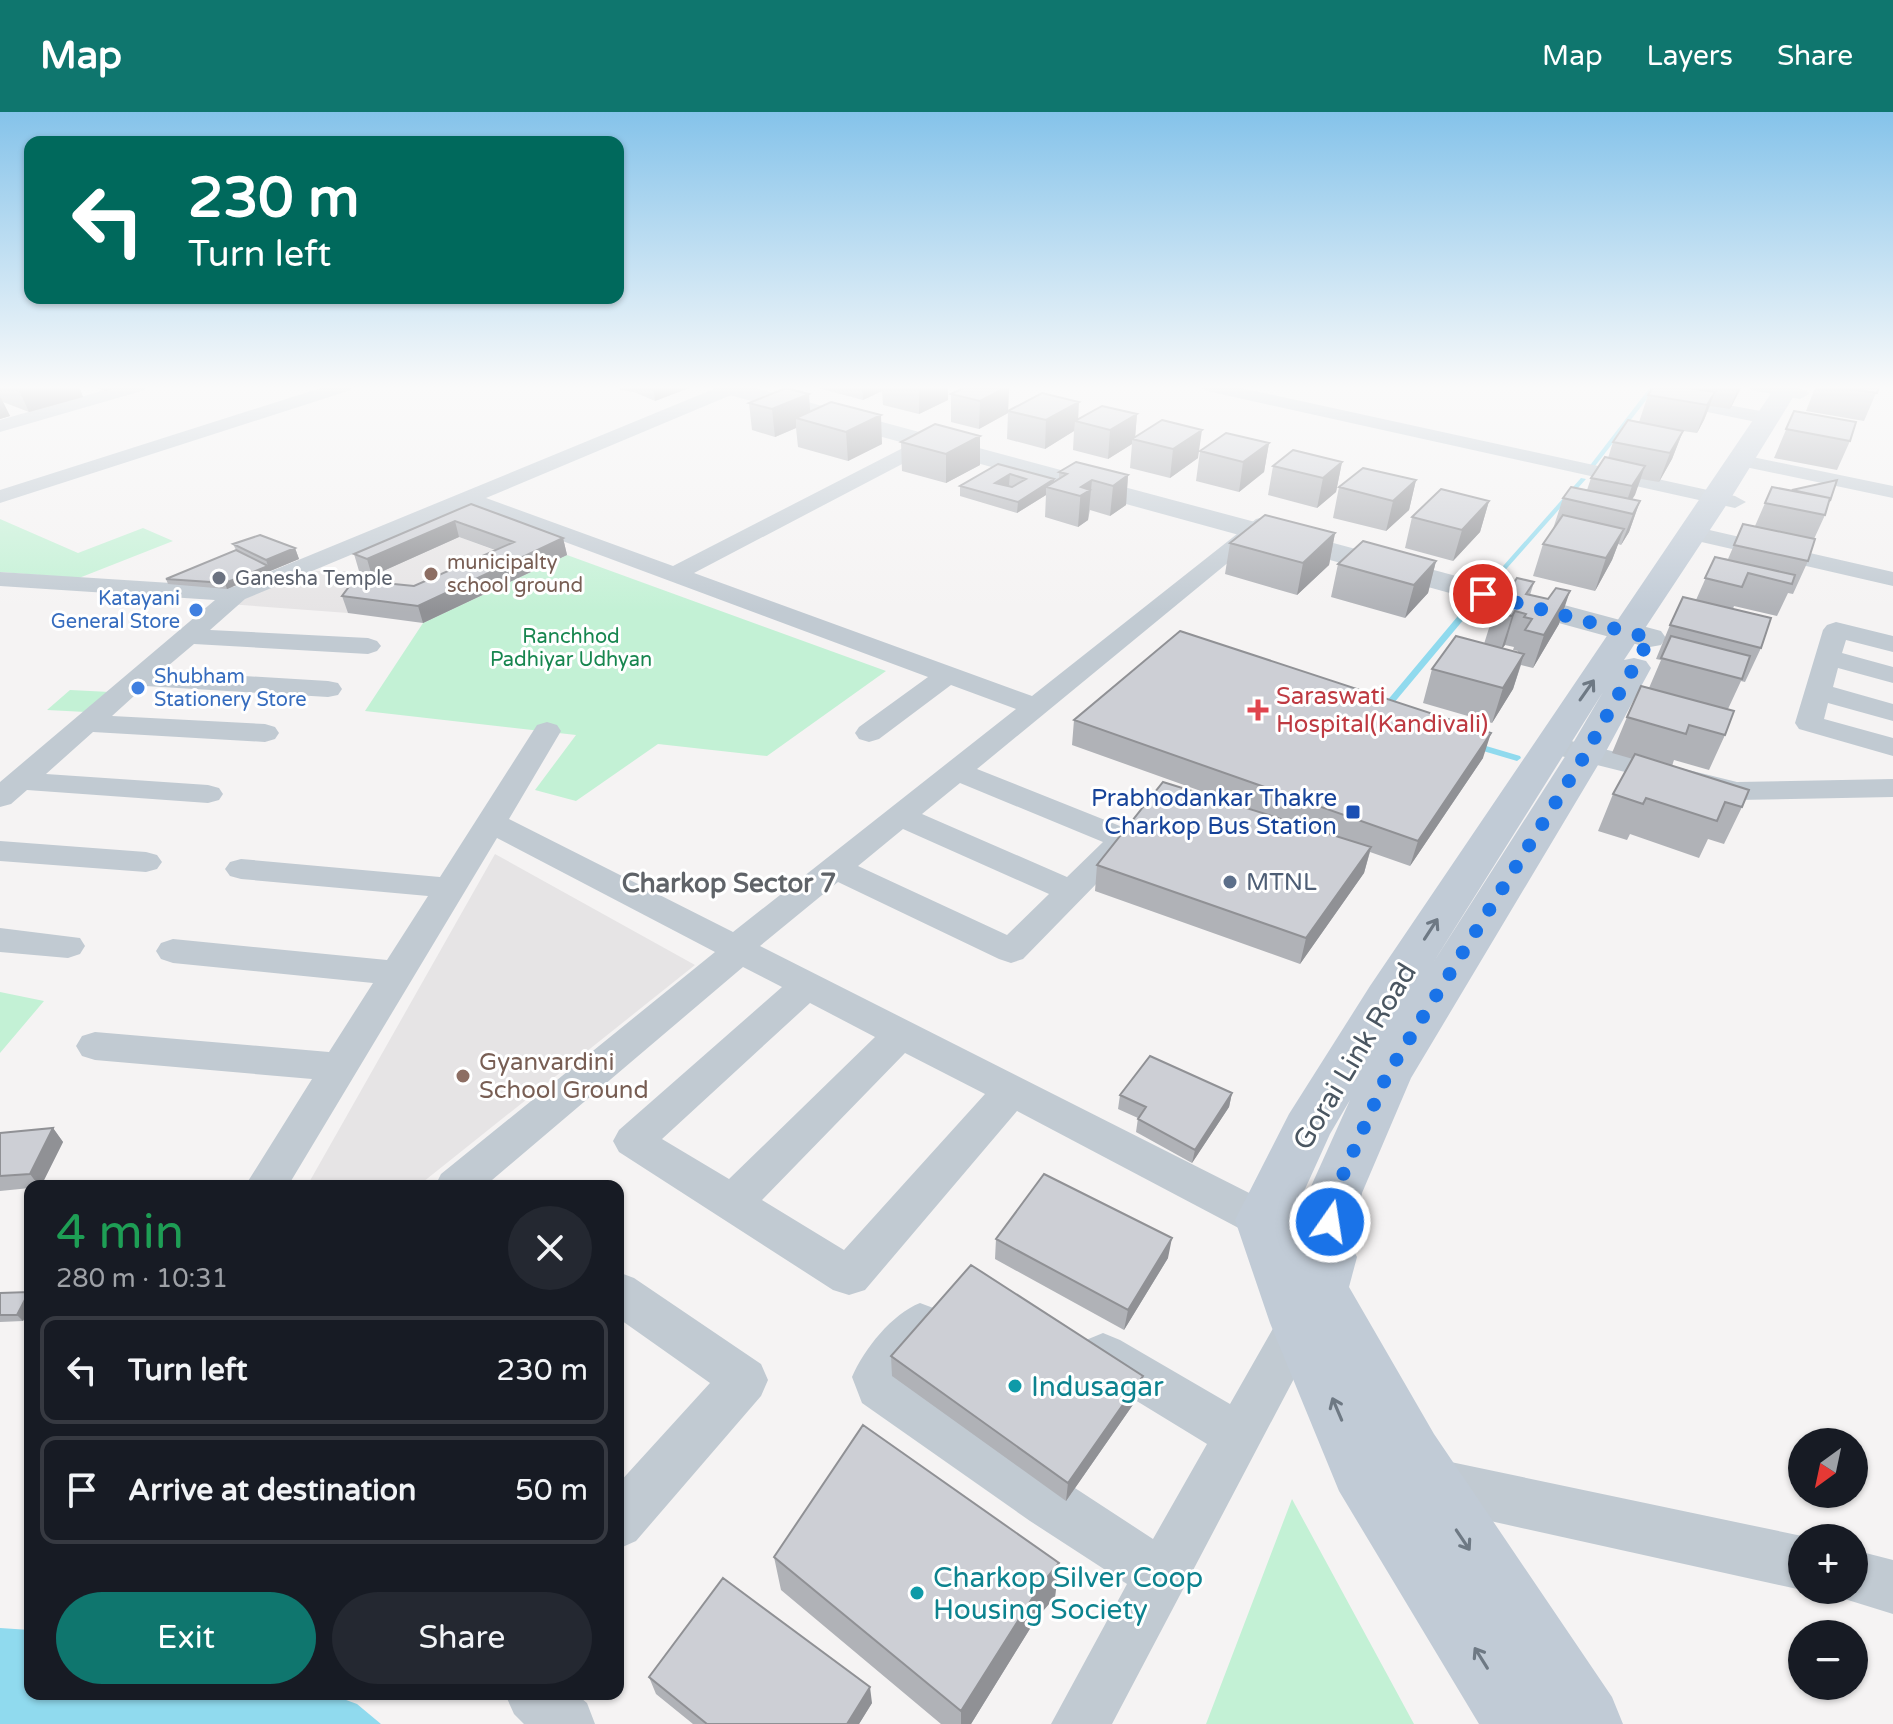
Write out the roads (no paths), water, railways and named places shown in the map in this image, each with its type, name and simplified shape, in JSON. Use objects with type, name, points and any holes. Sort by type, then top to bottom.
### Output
[{"type":"main road","points":[[1642,630],[1747,462]]},
{"type":"main road","name":"Gorai Link Road","points":[[1531,807],[1550,744],[1642,630]]},
{"type":"main road","name":"Gorai Link Road","points":[[1263,1220],[1307,1128],[1491,871],[1531,807],[1585,755],[1642,630]]},
{"type":"main road","name":"Gorai Link Road","points":[[1315,1287],[1335,1193],[1387,1075],[1491,871]]},
{"type":"main road","points":[[1263,1220],[1315,1287],[1424,1481],[1585,1724]]},
{"type":"main road","points":[[1315,1287],[1362,1468],[1522,1724]]},
{"type":"street","points":[[0,497],[111,461]]},
{"type":"street","points":[[10,789],[236,594],[554,461]]},
{"type":"street","points":[[675,574],[891,461]]},
{"type":"street","points":[[1021,461],[1642,630]]},
{"type":"street","points":[[1549,461],[1726,500]]},
{"type":"street","points":[[1747,462],[1893,492]]},
{"type":"street","points":[[467,498],[1036,707]]},
{"type":"street","points":[[463,1180],[835,868],[1260,527]]},
{"type":"street","points":[[1702,535],[1893,579]]},
{"type":"street","points":[[0,579],[236,594]]},
{"type":"street","points":[[1893,644],[1836,630],[1809,723],[1893,747]]},
{"type":"street","points":[[188,636],[368,646]]},
{"type":"street","points":[[1829,658],[1893,675]]},
{"type":"street","points":[[869,733],[949,674]]},
{"type":"street","points":[[140,678],[328,689]]},
{"type":"street","points":[[1819,692],[1893,713]]},
{"type":"street","points":[[87,723],[265,733]]},
{"type":"street","points":[[270,1180],[547,731]]},
{"type":"street","points":[[1550,744],[1737,791],[1893,788]]},
{"type":"street","points":[[835,868],[1011,951],[1124,839],[956,771]]},
{"type":"street","points":[[10,789],[208,794]]},
{"type":"street","points":[[899,816],[1071,891]]},
{"type":"street","points":[[491,822],[1263,1220],[1315,1287],[1239,1436],[1080,1724]]},
{"type":"street","points":[[0,851],[146,862]]},
{"type":"street","points":[[241,869],[450,888]]},
{"type":"street","points":[[0,940],[68,946]]},
{"type":"street","points":[[173,951],[397,973]]},
{"type":"street","points":[[806,986],[633,1141],[849,1276],[1011,1091]]},
{"type":"street","points":[[732,1203],[901,1034]]},
{"type":"street","points":[[95,1046],[340,1067]]},
{"type":"street","points":[[945,1296],[882,1367],[876,1377],[879,1387],[1048,1503],[1162,1575]]},
{"type":"street","points":[[624,1306],[744,1380],[624,1516]]},
{"type":"street","points":[[1068,1334],[1239,1436]]},
{"type":"street","points":[[1362,1468],[1788,1560]]},
{"type":"street","points":[[1868,1581],[1893,1587]]},
{"type":"street","points":[[540,1700],[566,1724]]},
{"type":"water","points":[[0,1628],[24,1630],[24,1700],[346,1700],[357,1704],[381,1724],[0,1724]]},
{"type":"waterway","points":[[1590,469],[1596,461]]},
{"type":"waterway","points":[[1498,575],[1583,479]]},
{"type":"waterway","points":[[1389,712],[1389,704],[1481,594]]},
{"type":"waterway","points":[[1476,746],[1517,758]]},
{"type":"place","name":"municipalty school ground","points":[[431,574]]},
{"type":"place","name":"Ganesha Temple","points":[[219,578]]},
{"type":"place","name":"Katayani General Store","points":[[196,610]]},
{"type":"place","name":"Shubham Stationery Store","points":[[138,688]]},
{"type":"place","name":"Saraswati Hospital(Kandivali)","points":[[1258,710]]},
{"type":"place","name":"Prabhodankar Thakre Charkop Bus Station","points":[[1353,812]]},
{"type":"place","name":"MTNL","points":[[1230,882]]},
{"type":"place","name":"Gyanvardini School Ground","points":[[463,1076]]},
{"type":"place","name":"Indusagar","points":[[1015,1386]]},
{"type":"place","name":"Charkop Silver Coop Housing Society","points":[[917,1593]]},
{"type":"district","name":"Charkop Sector 7","points":[[729,883]]},
{"type":"park label","name":"Ranchhod Padhiyar Udhyan","points":[[571,648]]}]
